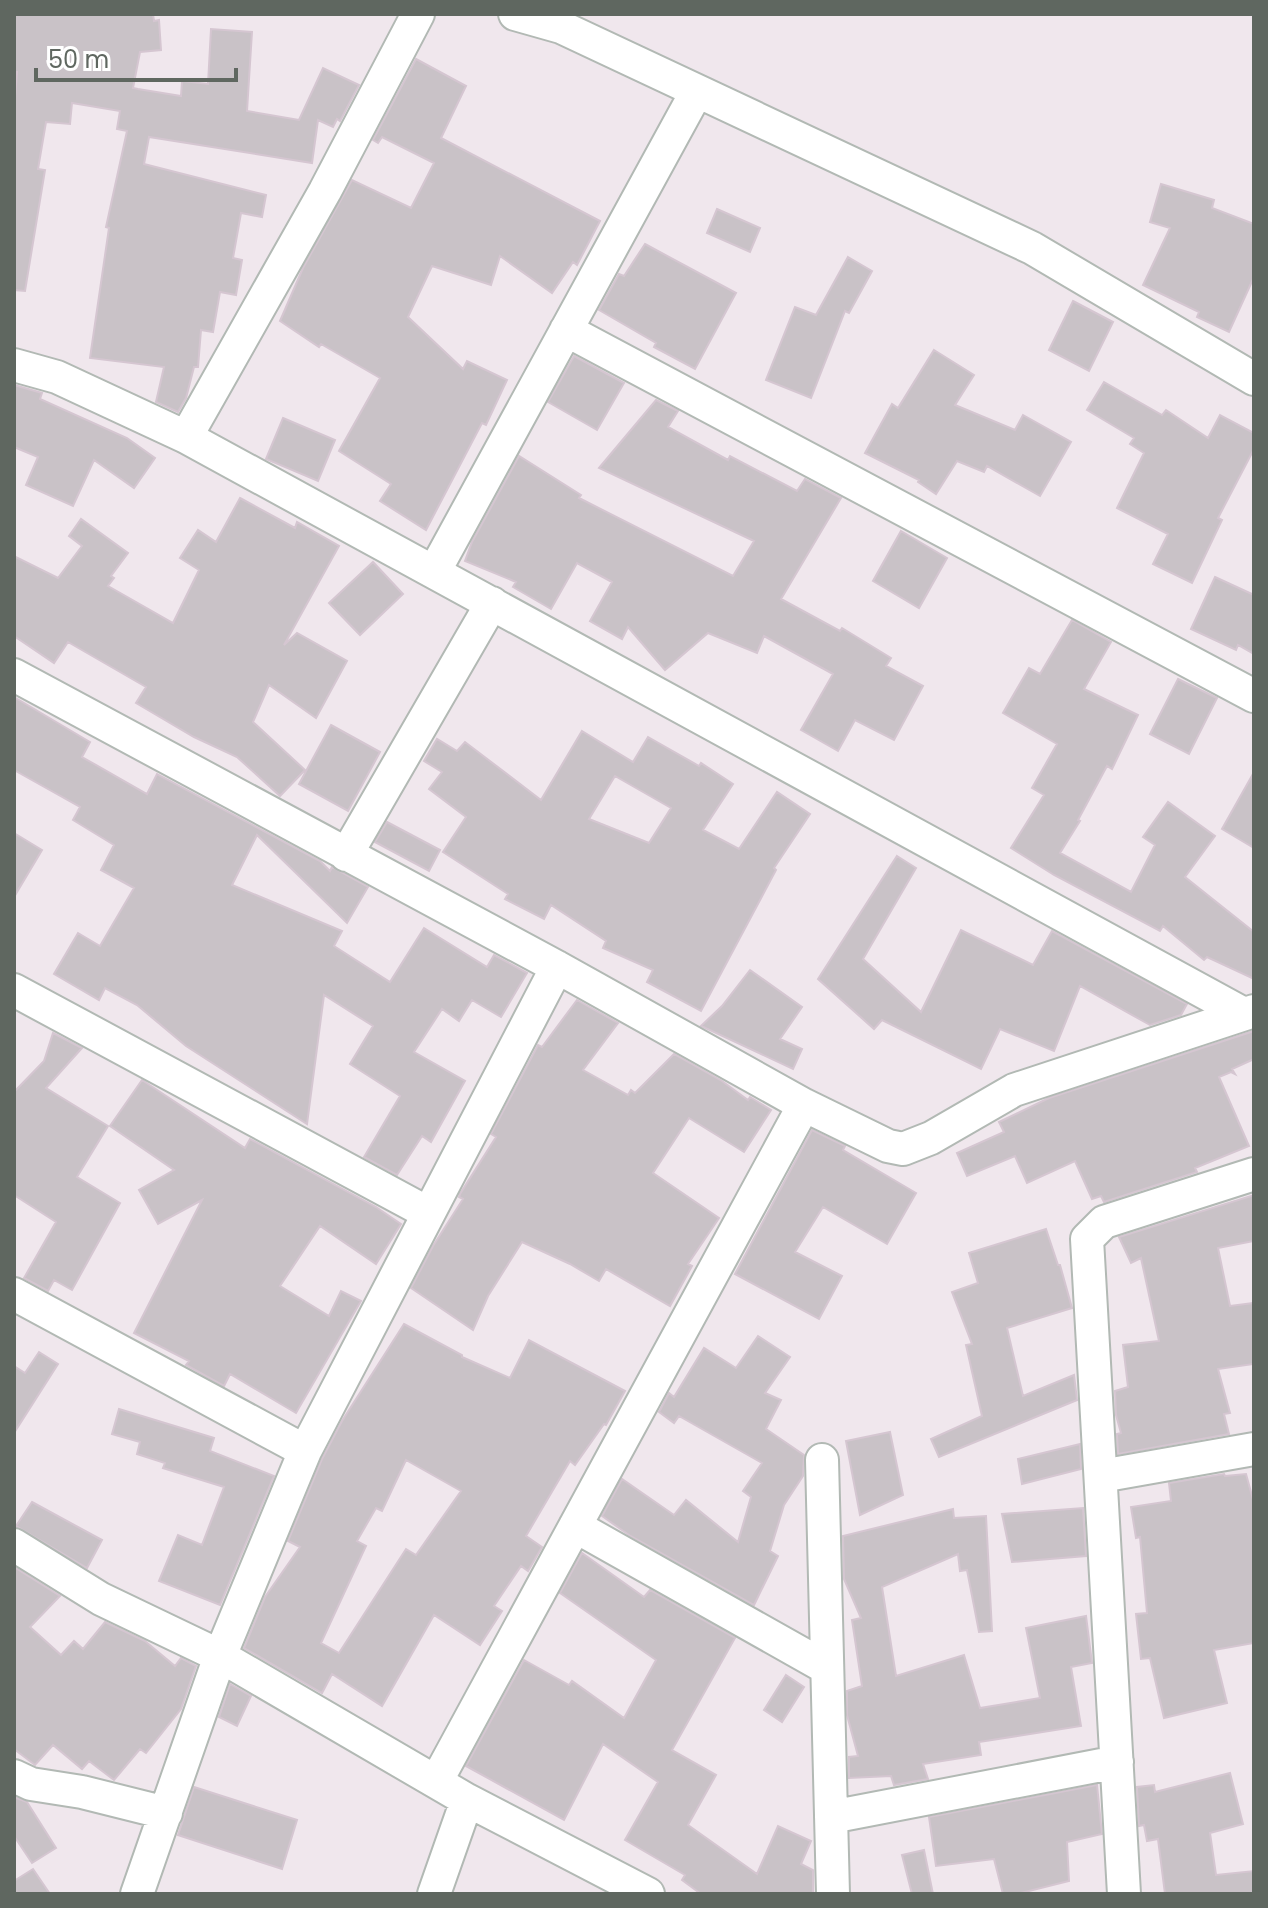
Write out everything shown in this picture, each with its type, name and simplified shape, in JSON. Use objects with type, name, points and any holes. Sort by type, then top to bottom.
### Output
[{"type":"street","points":[[186,437],[325,191],[418,14]]},
{"type":"street","points":[[515,14],[561,27],[1032,248],[1254,379]]},
{"type":"street","points":[[434,572],[697,91]]},
{"type":"street","points":[[566,330],[1254,696]]},
{"type":"street","points":[[14,365],[57,377],[186,437],[1249,1012]]},
{"type":"street","points":[[346,855],[492,603]]},
{"type":"street","points":[[14,675],[557,967],[804,1105],[888,1146],[903,1149],[931,1138],[1014,1090],[1249,1012]]},
{"type":"street","points":[[137,1894],[220,1656],[305,1451],[557,967]]},
{"type":"street","points":[[14,990],[428,1213]]},
{"type":"street","points":[[436,1782],[804,1105]]},
{"type":"street","points":[[1124,1894],[1087,1239],[1104,1222],[1254,1174]]},
{"type":"street","points":[[14,1294],[305,1451]]},
{"type":"street","points":[[1101,1476],[1254,1449]]},
{"type":"street","points":[[822,1460],[833,1894]]},
{"type":"street","points":[[575,1526],[827,1668]]},
{"type":"street","points":[[14,1545],[101,1599],[220,1656],[467,1800],[648,1894]]},
{"type":"street","points":[[831,1817],[1117,1762]]},
{"type":"street","points":[[14,1776],[31,1784],[82,1792],[166,1813]]},
{"type":"street","points":[[434,1894],[467,1800]]},
{"type":"building","points":[[14,14],[153,14],[154,21],[159,20],[161,50],[140,52],[133,88],[181,96],[182,81],[208,84],[211,29],[252,32],[247,111],[299,120],[323,68],[359,85],[340,121],[337,119],[333,127],[318,120],[312,163],[149,137],[144,164],[266,195],[262,217],[241,213],[233,258],[242,260],[236,295],[220,292],[213,332],[201,330],[198,367],[194,367],[186,398],[178,412],[156,402],[164,367],[90,358],[109,228],[106,227],[127,131],[117,129],[120,111],[72,103],[70,124],[46,122],[38,169],[45,170],[25,291],[14,290],[14,110],[17,72],[14,72]]},
{"type":"building","points":[[416,59],[466,86],[441,138],[600,221],[577,265],[573,262],[552,293],[500,256],[491,285],[432,266],[408,317],[463,369],[467,361],[507,380],[486,425],[482,423],[426,530],[380,501],[391,484],[339,451],[380,378],[321,344],[319,347],[280,321],[303,268],[352,180],[411,208],[434,163],[382,137],[378,143],[373,140]]},
{"type":"building","points":[[1161,184],[1214,200],[1212,208],[1254,224],[1254,277],[1229,332],[1197,317],[1199,312],[1143,285],[1170,228],[1150,222]]},
{"type":"building","points":[[717,209],[760,228],[750,252],[707,233]]},
{"type":"building","points":[[645,244],[736,293],[695,369],[654,347],[656,343],[599,310],[619,274],[624,276]]},
{"type":"building","points":[[848,257],[872,271],[849,313],[845,311],[811,398],[766,380],[795,307],[816,315]]},
{"type":"building","points":[[1073,301],[1113,322],[1089,371],[1049,350]]},
{"type":"building","points":[[934,350],[974,375],[955,405],[1015,430],[1023,415],[1071,442],[1040,496],[987,466],[984,472],[957,461],[936,494],[919,480],[865,453],[892,404],[898,408]]},
{"type":"building","points":[[574,356],[624,383],[597,430],[548,402]]},
{"type":"building","points":[[1104,382],[1162,415],[1166,410],[1208,438],[1220,415],[1254,433],[1254,449],[1218,518],[1222,520],[1192,583],[1153,564],[1168,534],[1117,508],[1144,453],[1130,444],[1134,438],[1087,410]]},
{"type":"building","points":[[14,385],[42,393],[40,399],[127,438],[155,458],[134,488],[94,460],[73,506],[26,485],[38,457],[14,447]]},
{"type":"building","points":[[656,400],[678,411],[668,427],[728,460],[730,456],[797,491],[805,479],[841,498],[781,599],[840,631],[842,628],[891,658],[886,666],[923,686],[894,740],[855,720],[838,751],[801,730],[833,674],[764,636],[757,653],[708,633],[665,670],[628,627],[622,639],[590,621],[612,582],[577,563],[551,609],[513,587],[516,582],[465,561],[472,542],[519,456],[581,495],[579,498],[733,576],[754,541],[599,468]]},
{"type":"building","points":[[283,418],[335,440],[318,481],[266,459]]},
{"type":"building","points":[[240,498],[295,528],[297,522],[339,546],[284,645],[297,633],[347,661],[316,718],[269,685],[253,722],[305,770],[280,796],[237,757],[194,737],[136,703],[146,687],[68,642],[54,663],[14,636],[14,556],[58,578],[82,546],[69,536],[81,519],[128,553],[111,576],[114,578],[108,586],[173,623],[199,570],[180,558],[198,530],[216,542]]},
{"type":"building","points":[[901,531],[947,558],[919,608],[873,581]]},
{"type":"building","points":[[373,562],[403,594],[360,635],[329,603]]},
{"type":"building","points":[[1215,577],[1254,595],[1254,654],[1238,645],[1236,650],[1191,629]]},
{"type":"building","points":[[1072,620],[1111,642],[1084,689],[1138,715],[1112,769],[1107,766],[1060,853],[1131,892],[1155,845],[1143,837],[1168,802],[1215,836],[1185,877],[1254,932],[1254,979],[1207,957],[1204,960],[1163,926],[1160,931],[1054,875],[1011,848],[1044,795],[1032,788],[1057,744],[1003,713],[1029,668],[1040,674]]},
{"type":"building","points":[[1178,679],[1217,698],[1189,754],[1150,734]]},
{"type":"building","points":[[14,697],[90,742],[82,757],[147,794],[157,774],[320,861],[330,871],[332,867],[368,887],[347,923],[257,835],[232,885],[342,931],[334,946],[390,982],[424,928],[487,967],[494,955],[527,973],[501,1017],[472,1000],[459,1021],[442,1009],[414,1052],[465,1081],[431,1142],[422,1136],[397,1175],[364,1157],[400,1096],[350,1064],[373,1026],[324,995],[307,1124],[186,1046],[137,1005],[105,988],[99,1000],[54,974],[78,933],[100,946],[134,888],[101,870],[114,845],[73,820],[80,807],[14,770]]},
{"type":"building","points":[[331,725],[380,752],[348,811],[299,784]]},
{"type":"building","points":[[582,731],[633,762],[648,737],[699,766],[701,763],[733,784],[703,830],[739,849],[777,792],[810,814],[774,868],[776,870],[701,1011],[647,982],[653,970],[603,948],[606,941],[551,905],[544,919],[505,899],[508,894],[443,852],[466,817],[429,789],[442,772],[424,761],[437,739],[457,751],[465,742],[541,800]],"holes":[[[615,776],[671,808],[649,843],[589,819]]]},
{"type":"building","points":[[1254,772],[1254,848],[1222,829]]},
{"type":"building","points":[[387,822],[440,850],[429,871],[375,842]]},
{"type":"building","points":[[14,833],[42,850],[14,897]]},
{"type":"building","points":[[897,856],[916,868],[863,959],[921,1012],[961,930],[1033,965],[1052,931],[1187,1004],[1181,1015],[1150,1025],[1080,986],[1054,1051],[1000,1029],[981,1069],[882,1020],[874,1029],[818,979]]},
{"type":"building","points":[[750,970],[802,1007],[780,1039],[802,1049],[793,1069],[701,1026],[722,1006]]},
{"type":"building","points":[[577,1000],[618,1023],[583,1070],[628,1095],[631,1090],[635,1093],[674,1054],[722,1081],[748,1100],[750,1097],[771,1110],[744,1152],[689,1118],[653,1173],[719,1218],[688,1264],[692,1266],[670,1306],[606,1269],[599,1281],[522,1242],[488,1296],[473,1330],[411,1288],[463,1199],[459,1197],[460,1194],[496,1137],[491,1134],[538,1045],[542,1047]]},
{"type":"building","points":[[1254,1031],[1254,1059],[1232,1069],[1235,1074],[1231,1072],[1219,1077],[1249,1146],[1195,1168],[1197,1172],[1104,1202],[1101,1196],[1092,1199],[1075,1161],[1027,1183],[1015,1156],[967,1176],[957,1153],[1004,1132],[999,1122],[1049,1098]]},
{"type":"building","points":[[53,1033],[82,1048],[46,1088],[108,1126],[77,1177],[120,1203],[72,1290],[54,1280],[48,1291],[24,1278],[56,1222],[14,1195],[14,1092],[44,1061]]},
{"type":"building","points":[[142,1080],[245,1148],[250,1139],[376,1207],[401,1224],[376,1264],[320,1226],[280,1286],[329,1316],[341,1291],[361,1301],[296,1413],[230,1374],[224,1386],[186,1365],[189,1361],[134,1333],[202,1200],[158,1224],[139,1190],[174,1170],[110,1126]]},
{"type":"building","points":[[812,1130],[845,1146],[843,1150],[916,1193],[887,1244],[823,1207],[795,1252],[842,1276],[819,1319],[735,1274]]},
{"type":"building","points":[[1254,1195],[1254,1241],[1218,1248],[1230,1306],[1254,1303],[1254,1364],[1218,1369],[1230,1413],[1224,1414],[1229,1434],[1118,1454],[1117,1434],[1121,1433],[1116,1415],[1115,1391],[1128,1387],[1123,1345],[1159,1341],[1141,1258],[1131,1263],[1119,1237]]},
{"type":"building","points":[[1046,1229],[1072,1308],[1007,1328],[1023,1396],[1074,1375],[1077,1400],[939,1457],[931,1439],[982,1416],[966,1345],[972,1344],[952,1292],[978,1283],[969,1253]]},
{"type":"building","points":[[404,1324],[462,1357],[510,1378],[529,1340],[625,1391],[606,1425],[575,1465],[570,1461],[526,1536],[542,1547],[528,1571],[521,1566],[494,1606],[502,1611],[480,1645],[434,1615],[382,1706],[332,1674],[322,1693],[244,1648],[265,1597],[300,1547],[288,1541],[322,1459],[342,1421]],"holes":[[[406,1460],[461,1491],[416,1555],[406,1549],[339,1653],[321,1643],[366,1546],[357,1541],[376,1508],[382,1511]]]},
{"type":"building","points":[[758,1336],[790,1357],[765,1393],[781,1400],[766,1429],[804,1455],[803,1476],[784,1505],[770,1551],[778,1556],[754,1605],[629,1535],[602,1516],[622,1479],[674,1515],[686,1500],[738,1542],[751,1497],[743,1491],[762,1463],[679,1416],[674,1423],[659,1412],[669,1393],[674,1397],[704,1348],[736,1368]]},
{"type":"building","points":[[39,1352],[58,1364],[14,1433],[14,1366],[25,1373]]},
{"type":"building","points":[[119,1409],[214,1438],[210,1451],[274,1476],[220,1605],[159,1581],[178,1535],[202,1545],[224,1487],[163,1468],[165,1463],[137,1454],[140,1442],[112,1434]]},
{"type":"building","points":[[890,1432],[903,1495],[860,1515],[846,1441]]},
{"type":"building","points":[[1080,1444],[1081,1469],[1022,1484],[1018,1459]]},
{"type":"building","points":[[1224,1474],[1246,1474],[1254,1503],[1254,1643],[1214,1650],[1227,1703],[1164,1718],[1150,1658],[1141,1659],[1136,1614],[1147,1613],[1140,1537],[1136,1538],[1131,1507],[1171,1501],[1169,1483]]},
{"type":"building","points":[[32,1502],[102,1540],[87,1568],[16,1526]]},
{"type":"building","points":[[1083,1508],[1086,1556],[1012,1562],[1002,1514]]},
{"type":"building","points":[[953,1509],[954,1518],[986,1516],[992,1631],[979,1632],[967,1570],[960,1571],[958,1554],[882,1587],[896,1676],[964,1655],[980,1708],[1040,1698],[1026,1628],[1086,1616],[1092,1663],[1071,1667],[1081,1726],[979,1742],[981,1755],[923,1764],[928,1779],[894,1785],[891,1776],[849,1778],[849,1757],[858,1756],[847,1715],[847,1691],[862,1686],[852,1620],[861,1618],[844,1579],[843,1536]]},
{"type":"building","points":[[582,1553],[644,1597],[650,1590],[735,1638],[672,1750],[716,1775],[688,1825],[757,1874],[778,1826],[811,1841],[801,1864],[813,1870],[813,1894],[701,1894],[682,1880],[685,1875],[625,1840],[658,1782],[603,1744],[564,1820],[466,1766],[524,1660],[569,1685],[572,1681],[624,1718],[656,1660],[560,1593]]},
{"type":"building","points":[[14,1567],[60,1596],[30,1627],[61,1655],[74,1641],[83,1649],[105,1622],[145,1641],[175,1666],[181,1658],[196,1666],[181,1709],[146,1753],[140,1749],[114,1780],[89,1761],[82,1769],[53,1745],[35,1765],[14,1749]]},
{"type":"building","points":[[786,1675],[804,1687],[782,1722],[764,1710]]},
{"type":"building","points":[[230,1684],[251,1696],[237,1726],[219,1717]]},
{"type":"building","points":[[1230,1773],[1243,1824],[1210,1833],[1216,1875],[1254,1871],[1254,1894],[1165,1894],[1158,1839],[1147,1841],[1144,1825],[1139,1826],[1137,1787],[1154,1785],[1155,1792]]},
{"type":"building","points":[[1097,1785],[1102,1834],[1067,1842],[1069,1881],[1017,1894],[1003,1894],[994,1859],[936,1866],[929,1817]]},
{"type":"building","points":[[194,1787],[297,1820],[282,1869],[178,1835]]},
{"type":"building","points":[[14,1797],[27,1802],[56,1848],[32,1863],[14,1836]]},
{"type":"building","points":[[924,1850],[933,1894],[912,1894],[902,1855]]},
{"type":"building","points":[[33,1869],[50,1894],[14,1894],[14,1881]]}]
